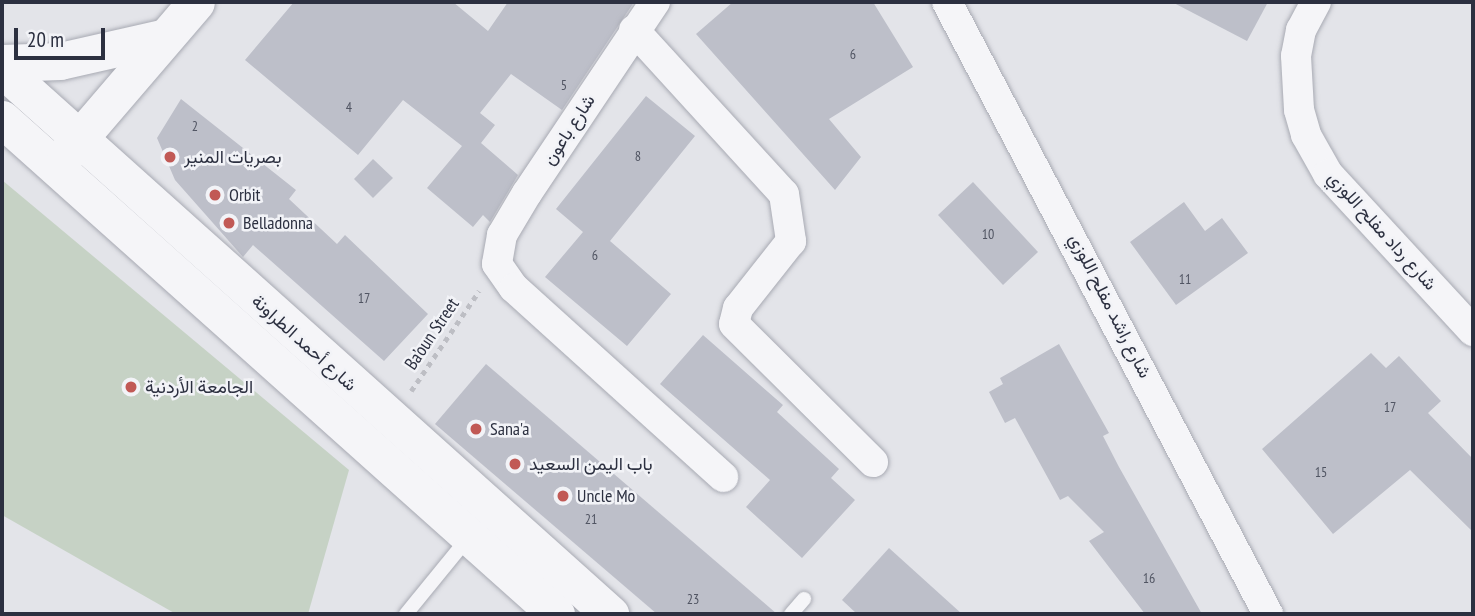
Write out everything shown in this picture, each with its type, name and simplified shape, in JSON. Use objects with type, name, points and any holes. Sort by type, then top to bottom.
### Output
[{"type":"street","name":"شارع باعون","points":[[497,264],[497,250],[515,214],[655,2]]},
{"type":"street","name":"شارع راشد مفلح اللوزي","points":[[947,2],[1268,614]]},
{"type":"street","name":"شارع رداد مفلح اللوزي","points":[[1316,2],[1301,30],[1296,56],[1298,110],[1306,135],[1328,174],[1473,331]]},
{"type":"street","points":[[2,63],[60,61],[178,15]]},
{"type":"street","points":[[55,167],[178,15]]},
{"type":"street","points":[[634,30],[784,194],[791,241],[738,308],[734,324],[873,462]]},
{"type":"street","name":"شارع أحمد الطراونة","points":[[2,69],[610,614]]},
{"type":"street","name":"شارع أحمد الطراونة","points":[[2,119],[556,614]]},
{"type":"street","points":[[497,264],[514,288],[723,477]]},
{"type":"lane","points":[[406,614],[468,537]]},
{"type":"lane","points":[[790,614],[804,598]]},
{"type":"path","name":"Ba’oun Street","points":[[391,420],[497,264]]},
{"type":"green space","name":"الجامعة الأردنية","points":[[2,180],[349,470],[308,614],[176,614],[2,515]]},
{"type":"building","points":[[294,2],[453,2],[488,31],[508,2],[634,2],[562,110],[511,74],[480,113],[495,125],[481,143],[518,175],[490,222],[483,215],[473,227],[427,188],[462,146],[403,100],[358,155],[245,60]]},
{"type":"building","points":[[733,2],[873,2],[913,67],[829,119],[861,157],[835,190],[696,34]]},
{"type":"building","points":[[1172,2],[1268,2],[1247,41]]},
{"type":"building","points":[[646,96],[695,136],[610,241],[671,294],[627,346],[545,277],[583,232],[556,209]]},
{"type":"building","points":[[181,99],[296,190],[289,199],[337,244],[345,235],[428,314],[384,361],[253,245],[243,257],[175,180],[157,138]]},
{"type":"building","points":[[373,159],[393,178],[373,198],[354,179]]},
{"type":"building","points":[[973,182],[1038,252],[1003,285],[938,215]]},
{"type":"building","points":[[1184,202],[1205,231],[1222,218],[1248,253],[1176,305],[1130,242]]},
{"type":"building","points":[[703,335],[783,405],[777,412],[839,469],[831,478],[855,500],[802,558],[746,507],[770,480],[660,384]]},
{"type":"building","points":[[1059,344],[1109,433],[1103,436],[1119,467],[1202,614],[1145,614],[1089,541],[1104,532],[1068,496],[1060,500],[1015,418],[1005,423],[989,392],[1003,384],[1000,378]]},
{"type":"building","points":[[1371,353],[1386,368],[1399,356],[1441,401],[1428,413],[1473,459],[1473,532],[1410,470],[1333,534],[1262,449]]},
{"type":"building","points":[[486,364],[777,614],[657,614],[435,424]]},
{"type":"building","points":[[889,548],[962,614],[857,614],[842,600]]},
{"type":"place","name":"بصريات المنير","points":[[170,157]]},
{"type":"place","name":"Orbit","points":[[215,195]]},
{"type":"place","name":"Belladonna","points":[[229,223]]},
{"type":"place","name":"الجامعة الأردنية","points":[[131,387]]},
{"type":"place","name":"Sana'a","points":[[476,429]]},
{"type":"place","name":"باب اليمن السعيد","points":[[515,464]]},
{"type":"place","name":"Uncle Mo","points":[[563,496]]}]
